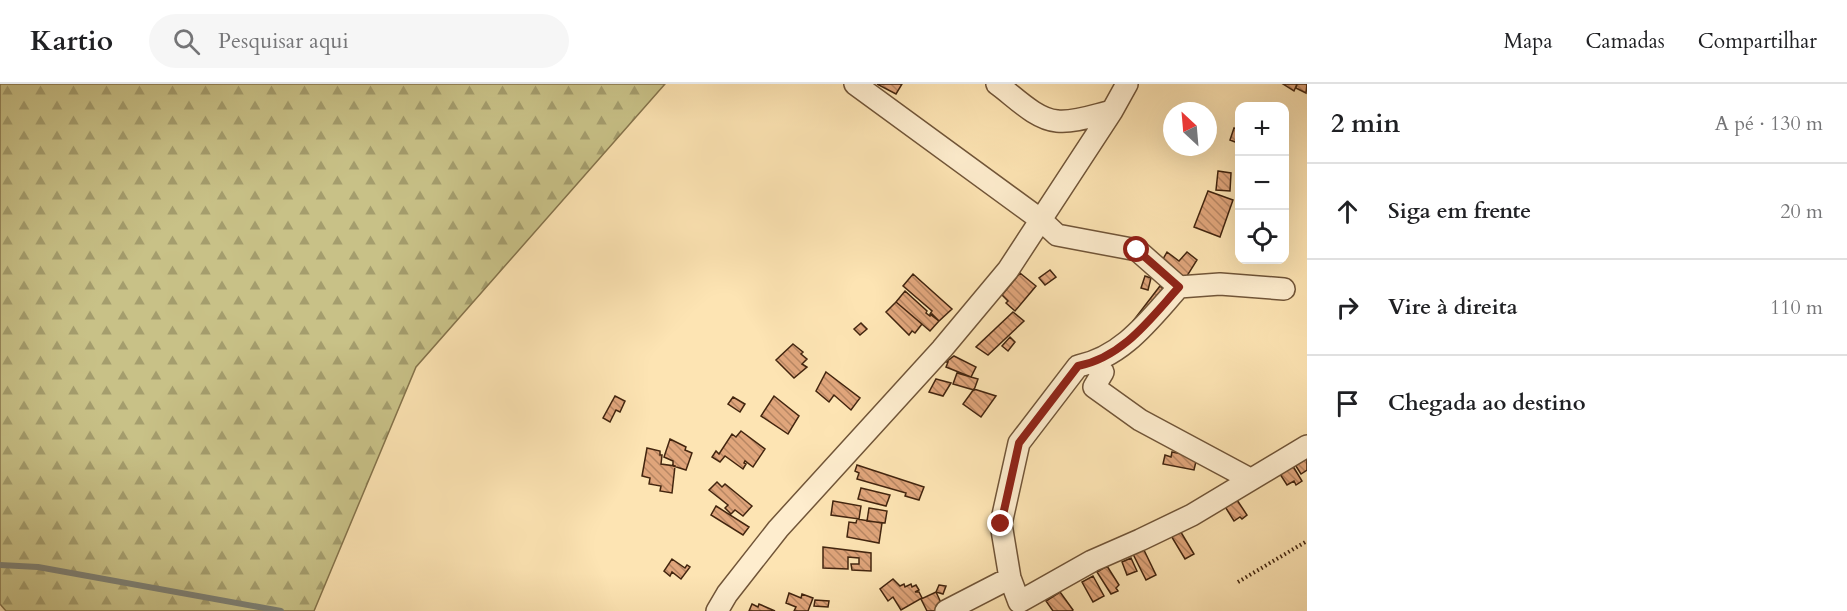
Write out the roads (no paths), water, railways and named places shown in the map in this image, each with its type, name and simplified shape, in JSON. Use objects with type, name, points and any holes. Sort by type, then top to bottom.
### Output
[{"type":"street","points":[[855,84],[1041,220],[1057,235],[1137,250],[1179,287]]},
{"type":"street","points":[[997,84],[1036,113],[1056,121],[1067,121],[1112,111]]},
{"type":"street","points":[[717,611],[727,594],[777,529],[982,302],[1008,270],[1112,111],[1126,84]]},
{"type":"street","points":[[1284,289],[1220,284],[1179,287],[1131,340],[1093,363],[1078,366],[1019,443],[1001,524],[1010,578],[1019,602],[1092,561],[1192,515],[1307,446]]},
{"type":"street","points":[[1093,363],[1104,372],[1094,387],[1140,420],[1250,479]]},
{"type":"street","points":[[946,611],[1010,578]]},
{"type":"waterway","points":[[0,565],[38,567],[281,611]]}]
